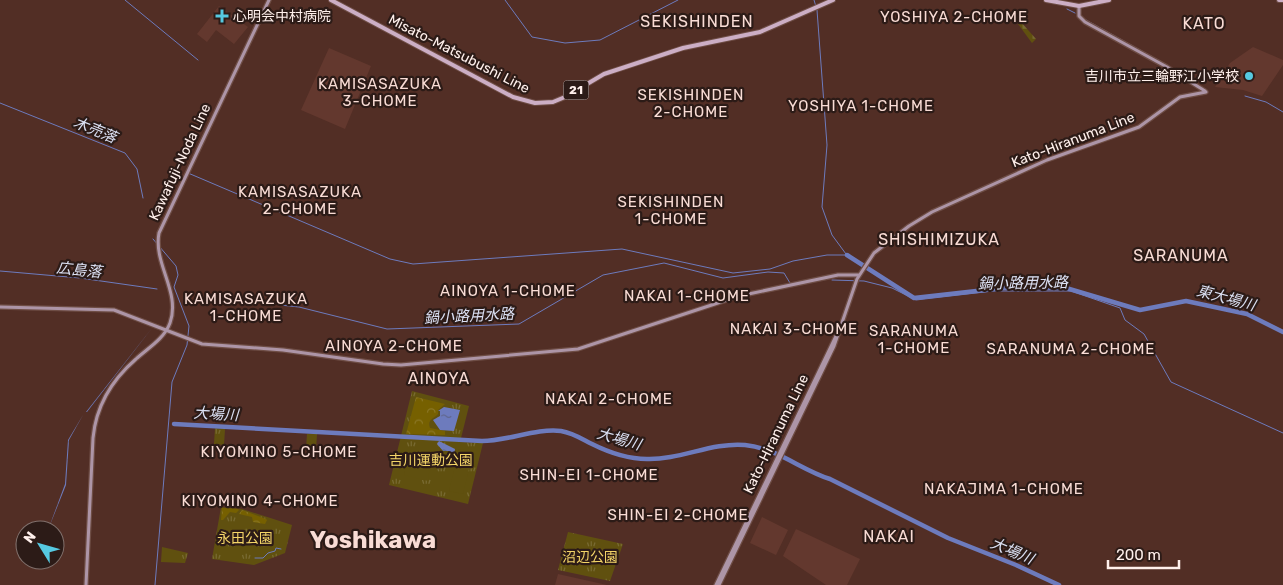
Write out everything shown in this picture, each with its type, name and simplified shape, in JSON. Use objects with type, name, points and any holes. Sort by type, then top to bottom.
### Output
[{"type":"main road","name":"Kawafuji-Noda Line","points":[[166,330],[172,317],[172,301],[158,252],[159,233],[269,0]]},
{"type":"main road","name":"Misato-Matsubushi Line","points":[[331,0],[513,97],[525,102],[541,104],[565,97],[604,74],[683,48],[760,32],[833,0]]},
{"type":"main road","points":[[1046,0],[1079,6],[1109,0]]},
{"type":"main road","name":"Kato-Hiranuma Line","points":[[718,585],[832,350],[859,275],[879,248],[926,215],[1047,160],[1139,127],[1180,96],[1206,92],[1085,22],[1079,16],[1079,6]]},
{"type":"main road","points":[[0,307],[100,308],[122,312],[208,345],[283,350],[383,364],[416,364],[578,349],[739,296],[838,275],[859,275]]},
{"type":"main road","points":[[86,585],[93,438],[98,415],[109,391],[118,378],[166,330]]},
{"type":"shaded area","name":"心明会中村病院","points":[[219,6],[248,27],[234,44],[216,30],[207,42],[197,34]]},
{"type":"shaded area","name":"吉川市立三輪野江小学校","points":[[1253,47],[1283,60],[1283,65],[1262,96],[1243,90],[1215,87],[1230,63]]},
{"type":"shaded area","points":[[329,48],[371,66],[345,129],[301,110]]},
{"type":"shaded area","points":[[762,517],[788,530],[776,555],[750,543]]},
{"type":"shaded area","points":[[796,529],[860,559],[847,585],[826,585],[783,556]]},
{"type":"shaded area","points":[[558,574],[607,585],[555,585]]},
{"type":"green space","points":[[1021,22],[1036,39],[1032,43],[1018,24]]},
{"type":"green space","name":"吉川運動公園","points":[[412,391],[469,406],[460,442],[483,443],[468,504],[389,485]]},
{"type":"green space","points":[[416,397],[445,404],[438,410],[438,414],[431,420],[429,425],[430,428],[445,431],[445,435],[406,434]]},
{"type":"green space","points":[[215,428],[225,429],[224,445],[214,444]]},
{"type":"green space","points":[[307,434],[317,434],[316,450],[306,450]]},
{"type":"green space","points":[[459,449],[473,452],[463,494],[449,491]]},
{"type":"green space","points":[[409,453],[425,458],[430,465],[428,481],[404,475]]},
{"type":"green space","name":"永田公園","points":[[221,507],[242,509],[292,525],[285,553],[254,565],[212,559]]},
{"type":"green space","points":[[222,508],[239,510],[236,513],[230,512],[221,520]]},
{"type":"green space","points":[[242,510],[266,519],[265,524],[253,522],[252,517],[239,514]]},
{"type":"green space","name":"沼辺公園","points":[[568,532],[623,544],[610,581],[558,570]]},
{"type":"green space","points":[[162,547],[188,553],[185,563],[161,562]]},
{"type":"water","points":[[152,328],[87,412],[86,412]]},
{"type":"water","points":[[444,407],[460,410],[454,431],[440,430],[433,420],[440,416],[440,411],[438,411]]},
{"type":"water","points":[[83,415],[69,440],[66,485],[52,520],[65,484],[68,440]]},
{"type":"water","points":[[439,441],[455,449],[454,457],[450,457],[451,462],[448,465],[446,460],[450,451],[443,451],[437,444]]},
{"type":"waterway","points":[[125,0],[198,60]]},
{"type":"waterway","points":[[505,0],[532,37],[565,43],[600,40],[678,0]]},
{"type":"waterway","points":[[814,0],[817,10],[827,145],[822,207],[832,235],[846,254]]},
{"type":"waterway","points":[[1067,9],[1075,13]]},
{"type":"waterway","points":[[1086,20],[1167,65]]},
{"type":"waterway","points":[[1245,96],[1266,102],[1283,112]]},
{"type":"waterway","name":"木売落","points":[[0,103],[125,153],[137,169],[143,198]]},
{"type":"waterway","points":[[188,173],[390,259],[413,264],[622,249],[733,273],[770,269],[793,261],[827,255],[847,255]]},
{"type":"waterway","name":"鍋小路用水路","points":[[153,239],[176,266],[178,275],[174,287],[189,326],[187,345],[172,382],[155,585]]},
{"type":"waterway","name":"鍋小路用水路","points":[[847,255],[914,298],[1003,288],[1066,288],[1140,310],[1186,301],[1247,314],[1283,332]]},
{"type":"waterway","name":"鍋小路用水路","points":[[280,305],[299,307],[387,329],[519,324],[603,275],[664,263],[723,278],[768,272],[784,273],[790,283]]},
{"type":"waterway","name":"広島落","points":[[0,271],[80,278],[157,289]]},
{"type":"waterway","name":"鍋小路用水路","points":[[832,280],[864,281],[892,288],[916,300],[993,291],[1071,291],[1120,308],[1125,320],[1144,334],[1171,382],[1283,433]]},
{"type":"waterway","name":"大場川","points":[[174,424],[482,441],[542,431],[561,431],[612,453],[640,459],[672,457],[720,446],[745,445],[757,447],[768,450],[830,479],[948,538],[1016,565],[1059,585]]},
{"type":"waterway","points":[[255,558],[263,558],[268,553],[275,551],[276,548],[281,549]]},
{"type":"place","name":"心明会中村病院","points":[[222,16]]},
{"type":"place","name":"吉川市立三輪野江小学校","points":[[1249,76]]},
{"type":"district","name":"YOSHIYA 2-CHOME","points":[[954,17]]},
{"type":"district","name":"SEKISHINDEN","points":[[697,21]]},
{"type":"district","name":"KATO","points":[[1204,23]]},
{"type":"district","name":"KAMISASAZUKA 3-CHOME","points":[[380,92]]},
{"type":"district","name":"SEKISHINDEN 2-CHOME","points":[[691,104]]},
{"type":"district","name":"YOSHIYA 1-CHOME","points":[[861,106]]},
{"type":"district","name":"KAMISASAZUKA 2-CHOME","points":[[300,200]]},
{"type":"district","name":"SEKISHINDEN 1-CHOME","points":[[671,210]]},
{"type":"district","name":"SHISHIMIZUKA","points":[[939,239]]},
{"type":"district","name":"SARANUMA","points":[[1181,255]]},
{"type":"district","name":"AINOYA 1-CHOME","points":[[508,291]]},
{"type":"district","name":"NAKAI 1-CHOME","points":[[687,296]]},
{"type":"district","name":"KAMISASAZUKA 1-CHOME","points":[[246,308]]},
{"type":"district","name":"NAKAI 3-CHOME","points":[[794,329]]},
{"type":"district","name":"SARANUMA 1-CHOME","points":[[914,340]]},
{"type":"district","name":"AINOYA 2-CHOME","points":[[394,346]]},
{"type":"district","name":"SARANUMA 2-CHOME","points":[[1071,349]]},
{"type":"district","name":"AINOYA","points":[[439,378]]},
{"type":"district","name":"NAKAI 2-CHOME","points":[[609,399]]},
{"type":"district","name":"KIYOMINO 5-CHOME","points":[[279,452]]},
{"type":"district","name":"SHIN-EI 1-CHOME","points":[[589,475]]},
{"type":"district","name":"NAKAJIMA 1-CHOME","points":[[1004,489]]},
{"type":"district","name":"KIYOMINO 4-CHOME","points":[[260,501]]},
{"type":"district","name":"SHIN-EI 2-CHOME","points":[[678,515]]},
{"type":"district","name":"NAKAI","points":[[889,536]]},
{"type":"district","name":"Yoshikawa","points":[[373,540]]},
{"type":"water label","name":"東大場川","points":[[1226,298]]}]
